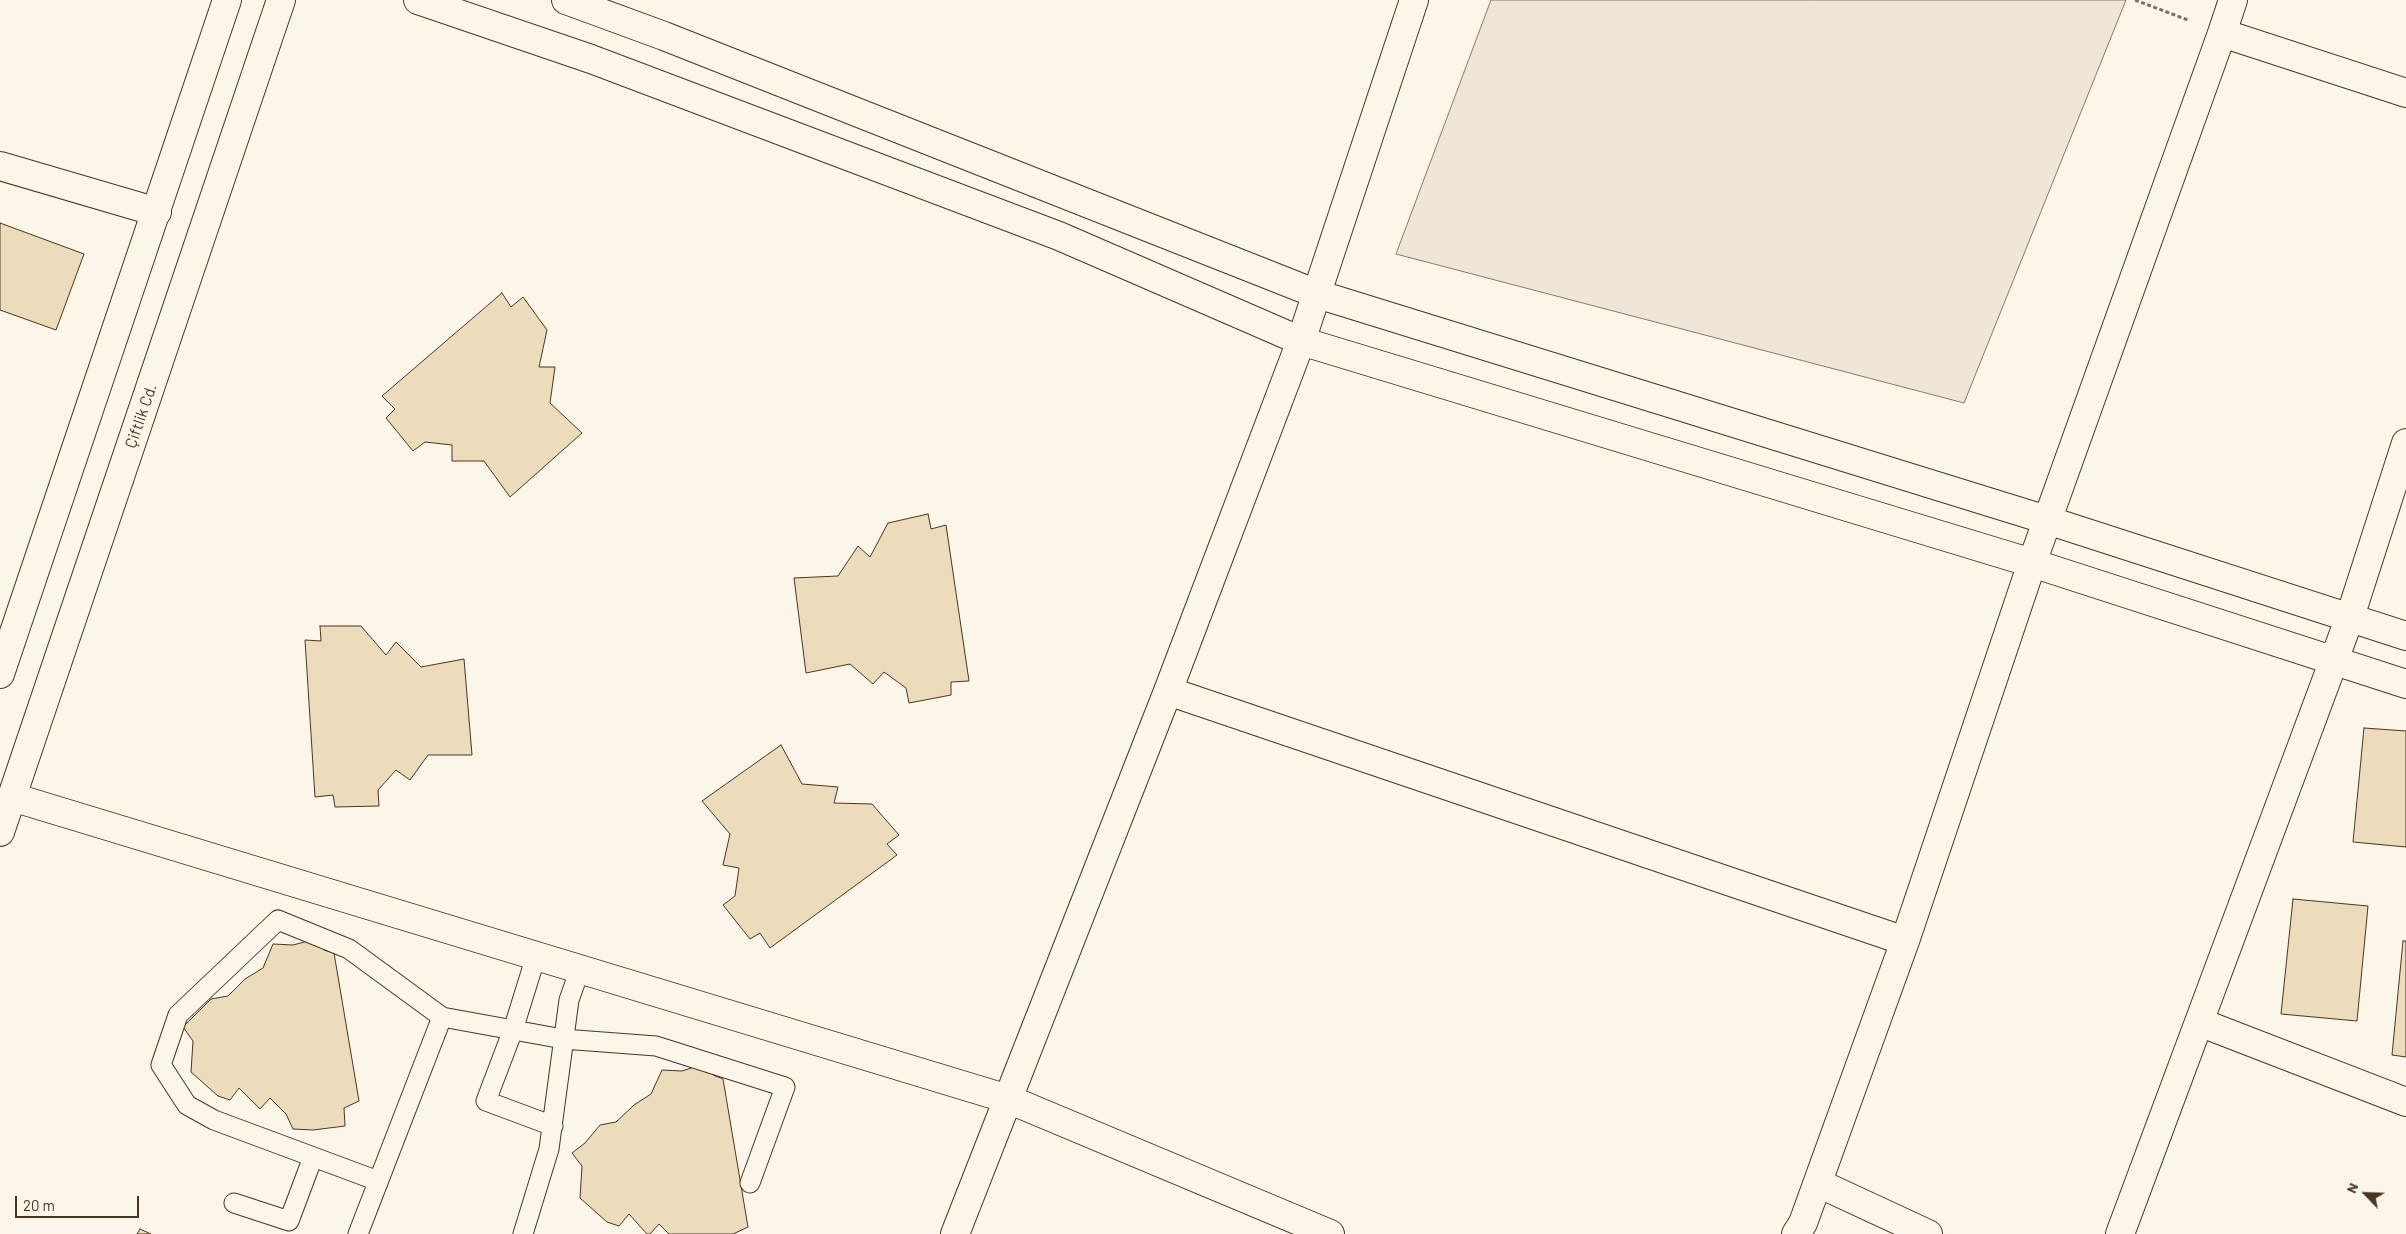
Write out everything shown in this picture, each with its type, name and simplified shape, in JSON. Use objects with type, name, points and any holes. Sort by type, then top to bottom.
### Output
[{"type":"street","points":[[0,674],[157,212],[226,0]]},
{"type":"street","name":"Çiftlik Cd.","points":[[0,832],[6,795],[281,0]]},
{"type":"street","points":[[418,0],[600,62],[1059,236],[1301,341],[2032,563],[2406,684]]},
{"type":"street","points":[[566,0],[614,8],[1316,294],[2048,520],[2406,636]]},
{"type":"street","points":[[955,1234],[1168,691],[1301,341],[1414,0]]},
{"type":"street","points":[[1796,1234],[1803,1223],[1818,1183],[1905,941],[2032,563],[2233,0]]},
{"type":"street","points":[[2222,33],[2406,93]]},
{"type":"street","points":[[0,166],[157,212]]},
{"type":"street","points":[[2120,1234],[2350,618],[2406,443]]},
{"type":"street","points":[[1168,691],[1905,941]]},
{"type":"street","points":[[6,795],[1008,1099],[1330,1234]]},
{"type":"street","points":[[2199,1022],[2406,1102]]},
{"type":"street","points":[[1818,1183],[1928,1234]]},
{"type":"lane","points":[[378,1181],[214,1120],[187,1105],[161,1065],[178,1015],[278,920],[349,950],[442,1017],[562,1039],[656,1046],[785,1087],[750,1183]]},
{"type":"lane","points":[[536,956],[513,1030],[486,1101],[553,1126]]},
{"type":"lane","points":[[523,1234],[550,1149],[562,1039],[569,1000],[580,969]]},
{"type":"lane","points":[[358,1234],[442,1017]]},
{"type":"lane","points":[[234,1202],[289,1221],[313,1156]]},
{"type":"path","points":[[2135,0],[2222,33]]},
{"type":"shaded area","points":[[1491,0],[2126,0],[1964,403],[1396,254]]},
{"type":"building","points":[[0,223],[84,254],[56,330],[0,310]]},
{"type":"building","points":[[502,293],[511,307],[523,297],[547,330],[539,367],[555,367],[550,403],[582,433],[510,497],[484,461],[452,461],[452,445],[425,442],[413,451],[386,418],[395,409],[382,396]]},
{"type":"building","points":[[928,514],[931,529],[946,525],[969,681],[951,682],[951,695],[909,703],[906,688],[884,672],[873,684],[850,664],[806,673],[794,578],[838,576],[858,546],[870,557],[888,523]]},
{"type":"building","points":[[320,626],[361,626],[386,655],[396,642],[421,667],[464,659],[472,755],[428,755],[410,780],[396,770],[378,790],[379,806],[335,807],[333,795],[315,797],[305,640],[321,641]]},
{"type":"building","points":[[2364,728],[2406,731],[2406,847],[2353,842]]},
{"type":"building","points":[[781,745],[802,784],[838,787],[834,803],[872,804],[899,835],[887,844],[897,855],[770,948],[760,933],[750,939],[723,905],[735,896],[739,868],[723,865],[730,834],[702,801]]},
{"type":"building","points":[[2293,899],[2368,906],[2357,1021],[2281,1014]]},
{"type":"building","points":[[316,939],[324,950],[334,953],[359,1101],[344,1108],[345,1126],[313,1130],[293,1129],[286,1114],[270,1098],[260,1109],[239,1088],[230,1100],[218,1096],[191,1072],[193,1041],[183,1027],[211,999],[228,996],[245,979],[263,968],[273,944],[293,945]]},
{"type":"building","points":[[2403,941],[2406,941],[2406,1057],[2392,1055]]},
{"type":"building","points":[[704,1064],[713,1075],[723,1079],[748,1227],[733,1234],[669,1234],[659,1224],[650,1234],[647,1234],[629,1214],[619,1226],[607,1222],[580,1198],[582,1166],[572,1153],[585,1143],[600,1125],[616,1122],[634,1105],[651,1094],[662,1070],[682,1071]]},
{"type":"building","points":[[140,1229],[151,1234],[137,1234]]}]
